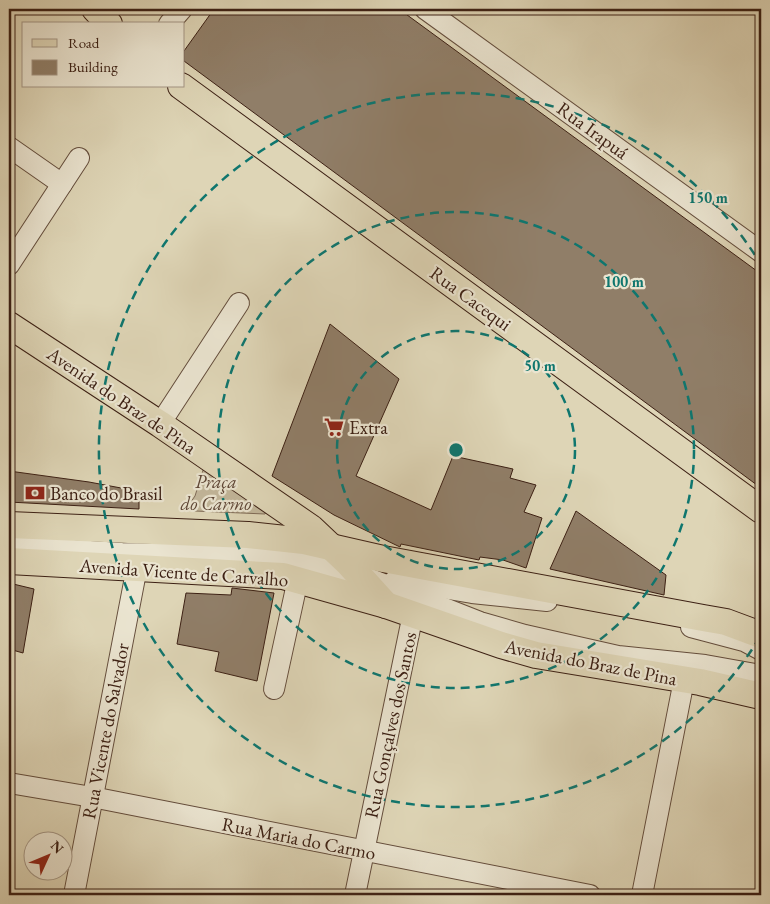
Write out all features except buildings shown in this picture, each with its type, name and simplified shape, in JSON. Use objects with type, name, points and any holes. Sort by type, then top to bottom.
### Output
[{"type":"main road","points":[[95,9],[107,22]]},
{"type":"main road","name":"Rua Cacequi","points":[[185,88],[761,510]]},
{"type":"main road","name":"Avenida do Braz de Pina","points":[[9,325],[160,424],[304,523],[332,547],[386,605],[501,645],[536,655],[684,680],[761,696]]},
{"type":"main road","name":"Avenida Vicente de Carvalho","points":[[9,525],[248,535],[304,541],[332,547]]},
{"type":"main road","name":"Avenida do Braz de Pina","points":[[332,547],[448,572],[726,622],[761,635]]},
{"type":"main road","name":"Avenida Vicente de Carvalho","points":[[9,561],[265,574],[298,579],[386,605]]},
{"type":"street","points":[[171,22],[182,9]]},
{"type":"street","name":"Rua Irapuá","points":[[425,9],[761,252]]},
{"type":"street","points":[[9,147],[62,184]]},
{"type":"street","points":[[9,265],[78,158]]},
{"type":"street","points":[[160,424],[238,303]]},
{"type":"street","points":[[9,546],[122,553],[276,557],[311,562],[358,574],[472,593],[526,598],[623,613],[708,631],[744,641],[761,650]]},
{"type":"street","name":"Rua Vicente do Salvador","points":[[74,895],[137,567]]},
{"type":"street","points":[[358,574],[480,622],[524,635],[618,656],[705,665],[761,675]]},
{"type":"street","points":[[274,689],[298,579]]},
{"type":"street","name":"Rua Gonçalves dos Santos","points":[[355,895],[413,614]]},
{"type":"street","points":[[642,895],[684,680]]},
{"type":"street","name":"Rua Maria do Carmo","points":[[9,783],[92,797],[590,895]]},
{"type":"green space","name":"Praça do Carmo","points":[[204,467],[270,506],[265,514],[195,511],[188,506],[195,496]]},
{"type":"place","name":"Extra","points":[[334,427]]},
{"type":"place","name":"Banco do Brasil","points":[[35,493]]}]
